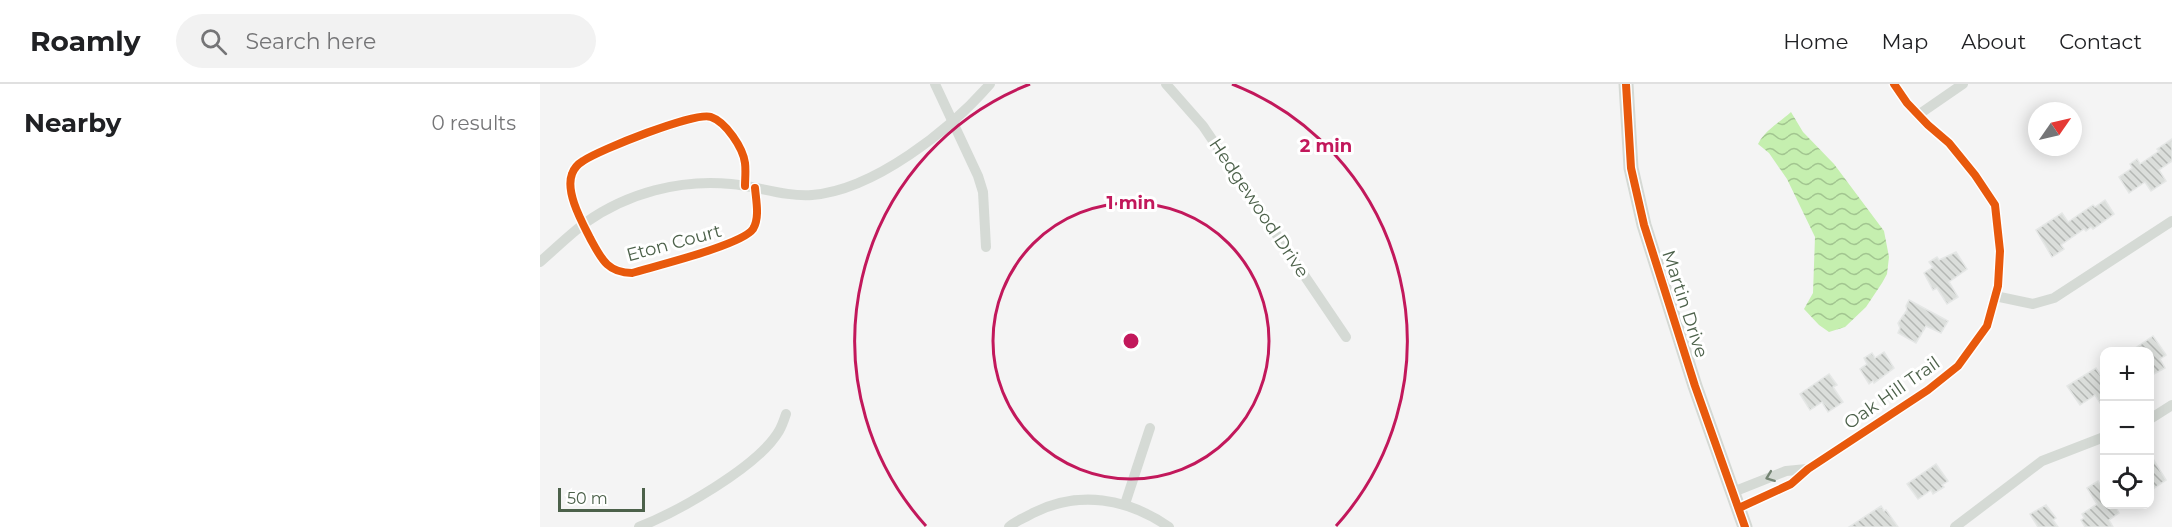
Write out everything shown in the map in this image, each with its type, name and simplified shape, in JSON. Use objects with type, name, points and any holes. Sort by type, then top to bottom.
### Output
[{"type":"street","points":[[935,84],[978,176],[983,192],[986,247]]},
{"type":"street","points":[[540,262],[584,224],[603,212],[645,193],[665,188],[707,183],[810,195],[844,188],[890,168],[952,121],[990,84]]},
{"type":"street","name":"Hedgewood Drive","points":[[1166,84],[1203,126],[1346,337]]},
{"type":"street","name":"Martin Drive","points":[[1626,84],[1631,168],[1644,225],[1695,386],[1745,527]]},
{"type":"street","name":"Oak Hill Trail","points":[[1738,508],[1791,484],[1808,469],[1928,390],[1958,366],[1987,326],[1998,286],[2000,251],[1995,205],[1975,175],[1949,143],[1918,115],[1894,84]]},
{"type":"street","points":[[1918,115],[1963,84]]},
{"type":"street","name":"Eton Court","points":[[701,115],[712,117],[731,135],[745,164],[756,222],[753,230],[730,245],[632,273],[619,273],[604,262],[584,224],[572,199],[569,186],[571,175],[576,167],[594,155],[701,115]]},
{"type":"street","points":[[1995,296],[2033,304],[2054,298],[2172,221]]},
{"type":"street","points":[[2154,416],[2172,405]]},
{"type":"street","points":[[639,527],[674,510],[752,462],[780,431],[786,414]]},
{"type":"street","points":[[1125,504],[1150,428]]},
{"type":"street","points":[[1954,527],[2042,461],[2100,439]]},
{"type":"street","points":[[1733,492],[1786,471],[1808,469]]},
{"type":"street","points":[[1008,527],[1046,507],[1086,499],[1125,504],[1151,515],[1169,527]]},
{"type":"water","points":[[1791,112],[1803,132],[1834,164],[1884,231],[1889,257],[1887,274],[1866,307],[1845,327],[1829,332],[1804,309],[1813,293],[1815,237],[1787,179],[1769,153],[1758,144],[1769,130]]},
{"type":"building","points":[[2172,139],[2172,161],[2159,170],[2166,181],[2151,191],[2145,182],[2129,193],[2119,177],[2132,168],[2130,164],[2137,159],[2140,164]]},
{"type":"building","points":[[2105,200],[2114,214],[2093,229],[2091,227],[2086,231],[2084,229],[2061,245],[2064,249],[2052,257],[2036,230],[2062,213],[2068,222],[2093,205],[2095,207]]},
{"type":"building","points":[[1956,252],[1967,269],[1949,282],[1958,297],[1947,304],[1937,288],[1933,290],[1924,273],[1933,267],[1929,262],[1937,257],[1939,260]]},
{"type":"building","points":[[1909,300],[1948,321],[1941,333],[1926,326],[1916,343],[1898,333],[1900,328],[1898,323],[1907,310]]},
{"type":"building","points":[[2153,336],[2166,355],[2160,359],[2165,368],[2154,374],[2154,347],[2137,347]]},
{"type":"building","points":[[1884,352],[1894,368],[1874,383],[1873,381],[1869,384],[1860,369],[1867,364],[1864,358],[1872,353],[1875,358]]},
{"type":"building","points":[[2096,368],[2100,374],[2100,403],[2095,395],[2080,405],[2067,386]]},
{"type":"building","points":[[1829,374],[1837,385],[1833,387],[1843,402],[1828,412],[1822,402],[1810,410],[1800,394]]},
{"type":"building","points":[[2154,460],[2166,480],[2154,488]]},
{"type":"building","points":[[1936,464],[1948,481],[1942,485],[1944,487],[1933,494],[1931,490],[1918,499],[1907,484]]},
{"type":"building","points":[[2098,481],[2100,509],[2117,509],[2119,513],[2109,520],[2113,527],[2085,527],[2081,520],[2084,518],[2082,514],[2097,504],[2087,488]]},
{"type":"building","points":[[2046,505],[2056,518],[2053,520],[2058,527],[2038,527],[2030,514]]},
{"type":"building","points":[[1881,506],[1898,527],[1849,527]]},
{"type":"cycle path","points":[[1626,84],[1631,168],[1644,225],[1695,386],[1745,527]]},
{"type":"cycle path","points":[[1739,508],[1791,484],[1808,469],[1928,390],[1958,366],[1987,326],[1998,286],[2000,251],[1995,205],[1975,175],[1949,143],[1907,103],[1894,84]]},
{"type":"cycle path","points":[[745,186],[744,157],[728,130],[711,117],[668,125],[592,156],[576,166],[570,181],[575,207],[602,258],[616,270],[632,273],[716,248],[746,235],[753,229],[756,220],[755,188]]}]
